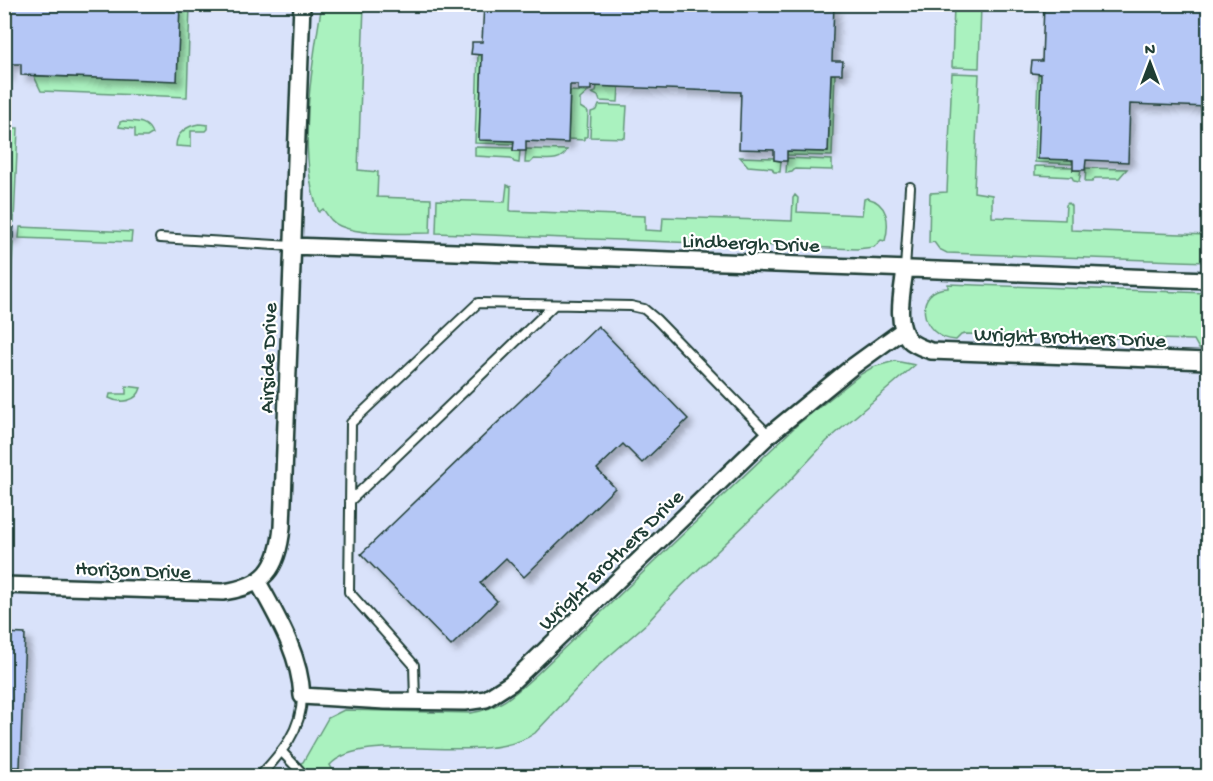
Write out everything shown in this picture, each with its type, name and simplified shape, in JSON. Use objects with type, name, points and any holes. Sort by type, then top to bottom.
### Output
[{"type":"street","name":"Airside Drive","points":[[258,582],[270,571],[281,538],[302,4]]},
{"type":"street","name":"Lindbergh Drive","points":[[292,246],[1209,280]]},
{"type":"street","points":[[903,330],[901,315],[905,269]]},
{"type":"street","name":"Wright Brothers Drive","points":[[302,696],[477,701],[501,691],[769,435],[852,367],[903,330],[915,345],[930,351],[1209,361]]},
{"type":"street","points":[[258,582],[288,640],[302,696]]},
{"type":"street","name":"Horizon Drive","points":[[4,585],[205,592],[236,590],[258,582]]},
{"type":"lane","points":[[905,269],[910,187]]},
{"type":"lane","points":[[160,238],[292,246]]},
{"type":"lane","points":[[415,701],[414,665],[349,592],[351,423],[478,303],[631,306],[644,309],[769,435]]},
{"type":"lane","points":[[350,501],[554,305]]},
{"type":"lane","points":[[260,777],[282,752],[295,732],[300,719],[302,696]]},
{"type":"lane","points":[[282,752],[305,777]]},
{"type":"shaded area","points":[[5,5],[1208,5],[1208,776],[5,776]]},
{"type":"green space","points":[[322,4],[364,5],[358,170],[378,172],[377,197],[431,199],[430,233],[384,233],[349,229],[337,225],[323,209],[319,212],[312,190],[307,138],[314,54]]},
{"type":"green space","points":[[180,5],[190,5],[187,97],[41,91],[34,76],[177,80]]},
{"type":"green space","points":[[954,5],[981,5],[979,68],[952,67]]},
{"type":"green space","points":[[478,54],[482,55],[479,139],[514,141],[513,144],[475,143]]},
{"type":"green space","points":[[952,73],[979,74],[974,192],[992,195],[992,217],[1065,220],[1068,203],[1071,206],[1071,230],[1208,235],[1208,262],[947,253],[939,249],[934,242],[929,243],[930,193],[947,192]]},
{"type":"green space","points":[[831,74],[835,74],[832,156],[787,155],[787,151],[828,152]]},
{"type":"green space","points":[[1038,74],[1041,74],[1073,164],[1035,162]]},
{"type":"green space","points":[[597,86],[619,87],[618,102],[600,101],[598,96],[592,93],[596,92]]},
{"type":"green space","points":[[570,91],[588,92],[580,99],[580,107],[588,112],[587,137],[584,137],[584,140],[568,139]]},
{"type":"green space","points":[[599,105],[627,106],[625,138],[590,137],[591,112],[597,110]]},
{"type":"green space","points":[[120,122],[144,124],[152,134],[147,137],[135,137],[135,129],[119,127]]},
{"type":"green space","points":[[199,124],[208,125],[208,129],[191,131],[191,147],[176,146],[176,141],[183,131]]},
{"type":"green space","points":[[6,128],[18,128],[14,222],[5,221]]},
{"type":"green space","points":[[475,147],[513,148],[513,151],[520,151],[519,163],[514,162],[511,158],[475,156]]},
{"type":"green space","points":[[526,149],[567,150],[557,159],[534,159],[530,163],[525,163]]},
{"type":"green space","points":[[740,157],[774,158],[774,160],[781,161],[780,172],[774,172],[772,168],[748,166]]},
{"type":"green space","points":[[787,158],[832,160],[832,170],[795,169],[786,173]]},
{"type":"green space","points":[[1035,166],[1073,167],[1073,170],[1081,170],[1079,182],[1074,181],[1072,177],[1035,175]]},
{"type":"green space","points":[[1086,168],[1127,169],[1119,178],[1095,178],[1092,182],[1085,182]]},
{"type":"green space","points":[[507,185],[511,187],[510,211],[645,216],[645,230],[662,231],[663,217],[792,221],[795,195],[798,198],[797,212],[862,215],[864,199],[867,198],[879,204],[886,214],[887,234],[885,241],[881,240],[874,247],[857,249],[436,233],[437,200],[505,202]]},
{"type":"green space","points":[[20,227],[132,232],[131,242],[19,238]]},
{"type":"green space","points":[[4,243],[13,243],[7,391],[4,391]]},
{"type":"green space","points":[[948,284],[1208,293],[1208,349],[1199,349],[1194,340],[965,334],[956,340],[943,337],[928,323],[925,304],[929,296],[937,290],[948,288]]},
{"type":"green space","points":[[895,361],[915,365],[827,441],[782,489],[676,591],[647,623],[599,665],[535,733],[513,743],[486,748],[370,749],[347,754],[330,765],[336,776],[288,776],[303,762],[328,718],[344,710],[471,713],[491,708],[507,699],[536,675],[797,425],[861,374],[873,367]]},
{"type":"green space","points":[[126,386],[141,388],[132,399],[118,401],[109,398],[110,394],[126,394]]},
{"type":"building","points":[[4,4],[180,4],[177,81],[21,75],[21,64],[8,64],[8,75],[4,75]]},
{"type":"building","points":[[484,4],[834,4],[832,61],[843,61],[842,74],[831,74],[828,152],[787,151],[787,161],[781,161],[774,160],[774,150],[739,149],[741,92],[591,86],[591,90],[578,90],[578,85],[570,85],[568,143],[526,141],[526,151],[513,151],[514,141],[479,140],[482,55],[471,54],[472,42],[482,42]]},
{"type":"building","points":[[1044,4],[1208,4],[1208,107],[1130,104],[1128,162],[1086,160],[1085,170],[1073,170],[1073,160],[1038,159],[1041,74],[1031,73],[1031,70],[1032,61],[1042,61]]},
{"type":"building","points":[[4,227],[14,227],[13,238],[4,238]]},
{"type":"building","points":[[598,326],[688,419],[642,463],[623,444],[597,469],[615,488],[524,577],[506,558],[480,583],[497,601],[451,646],[361,554]]},
{"type":"building","points":[[4,633],[25,634],[20,767],[4,767]]}]
